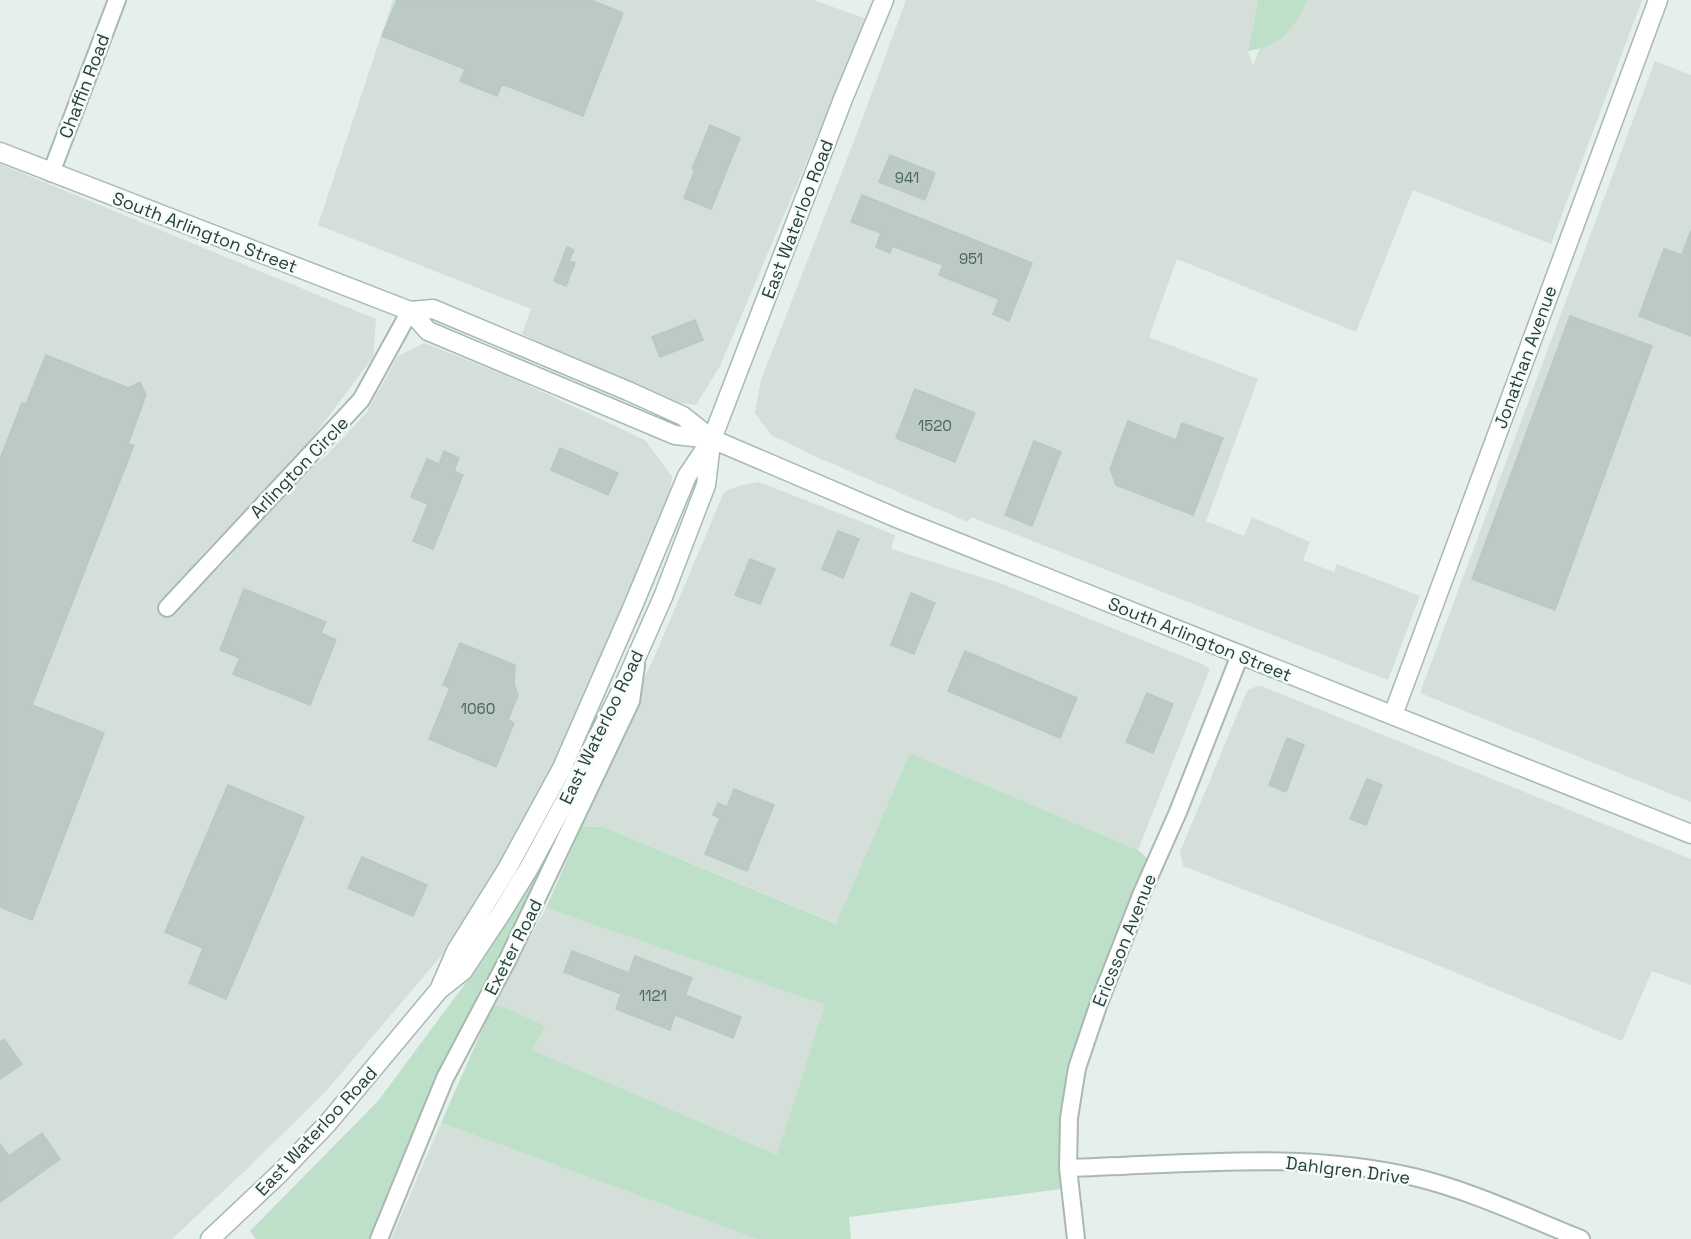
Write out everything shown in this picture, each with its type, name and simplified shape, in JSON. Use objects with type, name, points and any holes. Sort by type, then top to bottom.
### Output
[{"type":"main road","name":"East Waterloo Road","points":[[439,990],[456,951],[507,869],[562,768],[687,476],[712,439],[843,99],[884,0]]},
{"type":"main road","name":"Jonathan Avenue","points":[[1393,715],[1658,0]]},
{"type":"main road","name":"South Arlington Street","points":[[0,152],[410,311],[433,309],[621,388],[682,416],[712,439],[899,519],[1691,834]]},
{"type":"main road","name":"East Waterloo Road","points":[[210,1239],[279,1174],[327,1124],[439,990],[463,971],[529,868],[570,792],[638,653],[678,560],[706,485],[712,439]]},
{"type":"street","name":"Chaffin Road","points":[[51,173],[117,0]]},
{"type":"street","name":"Arlington Circle","points":[[167,608],[361,400],[410,311]]},
{"type":"street","name":"Exeter Road","points":[[379,1239],[444,1078],[508,959],[631,701],[638,653]]},
{"type":"street","name":"Ericsson Avenue","points":[[1076,1239],[1068,1168],[1072,1098],[1085,1040],[1142,893],[1178,812],[1240,655]]},
{"type":"street","name":"Dahlgren Drive","points":[[1068,1168],[1273,1161],[1322,1162],[1375,1169],[1443,1185],[1581,1239]]},
{"type":"shaded area","points":[[393,0],[813,0],[867,19],[720,366],[696,405],[658,400],[522,334],[531,309],[318,225]]},
{"type":"shaded area","points":[[906,0],[1258,0],[1248,51],[1253,66],[1278,0],[1642,0],[1551,244],[1413,190],[1356,332],[1177,259],[1149,337],[1258,379],[1206,521],[1244,536],[1252,517],[1310,542],[1303,560],[1334,572],[1337,564],[1420,596],[1388,680],[971,517],[968,522],[771,435],[755,413],[761,380]]},
{"type":"shaded area","points":[[1655,61],[1691,75],[1691,802],[1420,693]]},
{"type":"shaded area","points":[[0,164],[376,319],[373,357],[304,449],[198,559],[192,594],[227,560],[274,499],[326,456],[367,412],[398,356],[425,343],[517,380],[645,440],[672,477],[669,500],[633,588],[527,819],[485,893],[447,949],[326,1091],[172,1239],[0,1239]]},
{"type":"shaded area","points":[[759,482],[895,535],[891,549],[1000,583],[1210,669],[1138,850],[910,753],[837,924],[604,827],[576,825],[657,651],[724,492],[738,486]]},
{"type":"shaded area","points":[[1261,686],[1691,859],[1691,985],[1652,971],[1622,1041],[1415,956],[1183,866],[1180,852],[1247,691]]},
{"type":"shaded area","points":[[546,908],[826,1005],[777,1156],[531,1050],[545,1026],[493,1005]]},
{"type":"shaded area","points":[[441,1123],[757,1239],[391,1239]]},
{"type":"green space","points":[[1258,0],[1308,0],[1297,20],[1279,40],[1271,45],[1248,51]]},
{"type":"green space","points":[[910,753],[1138,850],[1149,860],[1072,1056],[1060,1147],[1061,1189],[849,1217],[851,1239],[757,1239],[441,1123],[493,1005],[504,1007],[545,1026],[532,1050],[777,1155],[825,1005],[546,908],[582,826],[604,827],[836,924]]},
{"type":"green space","points":[[573,811],[372,1239],[256,1239],[250,1231],[378,1101],[482,961]]},
{"type":"building","points":[[397,0],[591,0],[623,13],[583,116],[502,84],[497,96],[460,81],[465,69],[382,36]]},
{"type":"building","points":[[710,125],[740,138],[711,209],[684,198],[695,170],[692,169]]},
{"type":"building","points":[[890,155],[935,173],[925,200],[879,182]]},
{"type":"building","points":[[862,195],[1032,263],[1009,321],[993,314],[999,299],[939,275],[943,265],[892,246],[890,253],[876,247],[881,233],[851,222]]},
{"type":"building","points":[[1691,230],[1691,336],[1639,316],[1664,249],[1682,255]]},
{"type":"building","points":[[567,247],[574,250],[569,261],[575,263],[566,286],[554,281]]},
{"type":"building","points":[[1570,316],[1652,346],[1555,610],[1472,579]]},
{"type":"building","points":[[695,320],[703,340],[660,357],[652,337]]},
{"type":"building","points":[[46,355],[128,388],[140,382],[146,395],[128,444],[134,445],[32,705],[104,733],[32,920],[0,907],[0,459],[22,403],[26,404]]},
{"type":"building","points":[[915,389],[975,413],[955,462],[896,438]]},
{"type":"building","points":[[1128,421],[1176,440],[1182,423],[1223,438],[1193,515],[1116,485],[1110,469]]},
{"type":"building","points":[[1034,441],[1061,452],[1032,526],[1005,515]]},
{"type":"building","points":[[560,448],[618,473],[608,495],[551,470]]},
{"type":"building","points":[[444,451],[459,458],[454,471],[463,475],[433,549],[413,541],[428,504],[411,497],[427,459],[439,464]]},
{"type":"building","points":[[838,531],[859,539],[843,578],[822,569]]},
{"type":"building","points":[[750,559],[775,569],[760,604],[735,595]]},
{"type":"building","points":[[244,589],[326,622],[321,633],[336,640],[310,705],[233,674],[240,658],[220,650]]},
{"type":"building","points":[[911,593],[935,603],[914,654],[891,645]]},
{"type":"building","points":[[460,643],[515,665],[514,684],[518,695],[508,720],[514,723],[496,767],[429,739],[450,688],[443,685]]},
{"type":"building","points":[[965,651],[1077,698],[1060,738],[948,691]]},
{"type":"building","points":[[1147,693],[1173,704],[1153,753],[1126,742]]},
{"type":"building","points":[[1287,738],[1304,745],[1286,792],[1269,785]]},
{"type":"building","points":[[1367,779],[1382,785],[1366,825],[1350,819]]},
{"type":"building","points":[[228,785],[304,817],[226,999],[189,983],[203,948],[165,932]]},
{"type":"building","points":[[734,789],[774,805],[747,871],[705,854],[720,818],[713,815],[718,803],[727,807]]},
{"type":"building","points":[[362,857],[427,885],[413,916],[348,888]]},
{"type":"building","points":[[572,951],[629,973],[635,956],[692,978],[685,995],[741,1017],[733,1038],[675,1015],[670,1030],[616,1009],[621,994],[564,972]]},
{"type":"building","points":[[4,1039],[22,1064],[0,1079],[0,1042]]},
{"type":"building","points":[[42,1133],[60,1159],[0,1202],[0,1144],[9,1156]]}]
